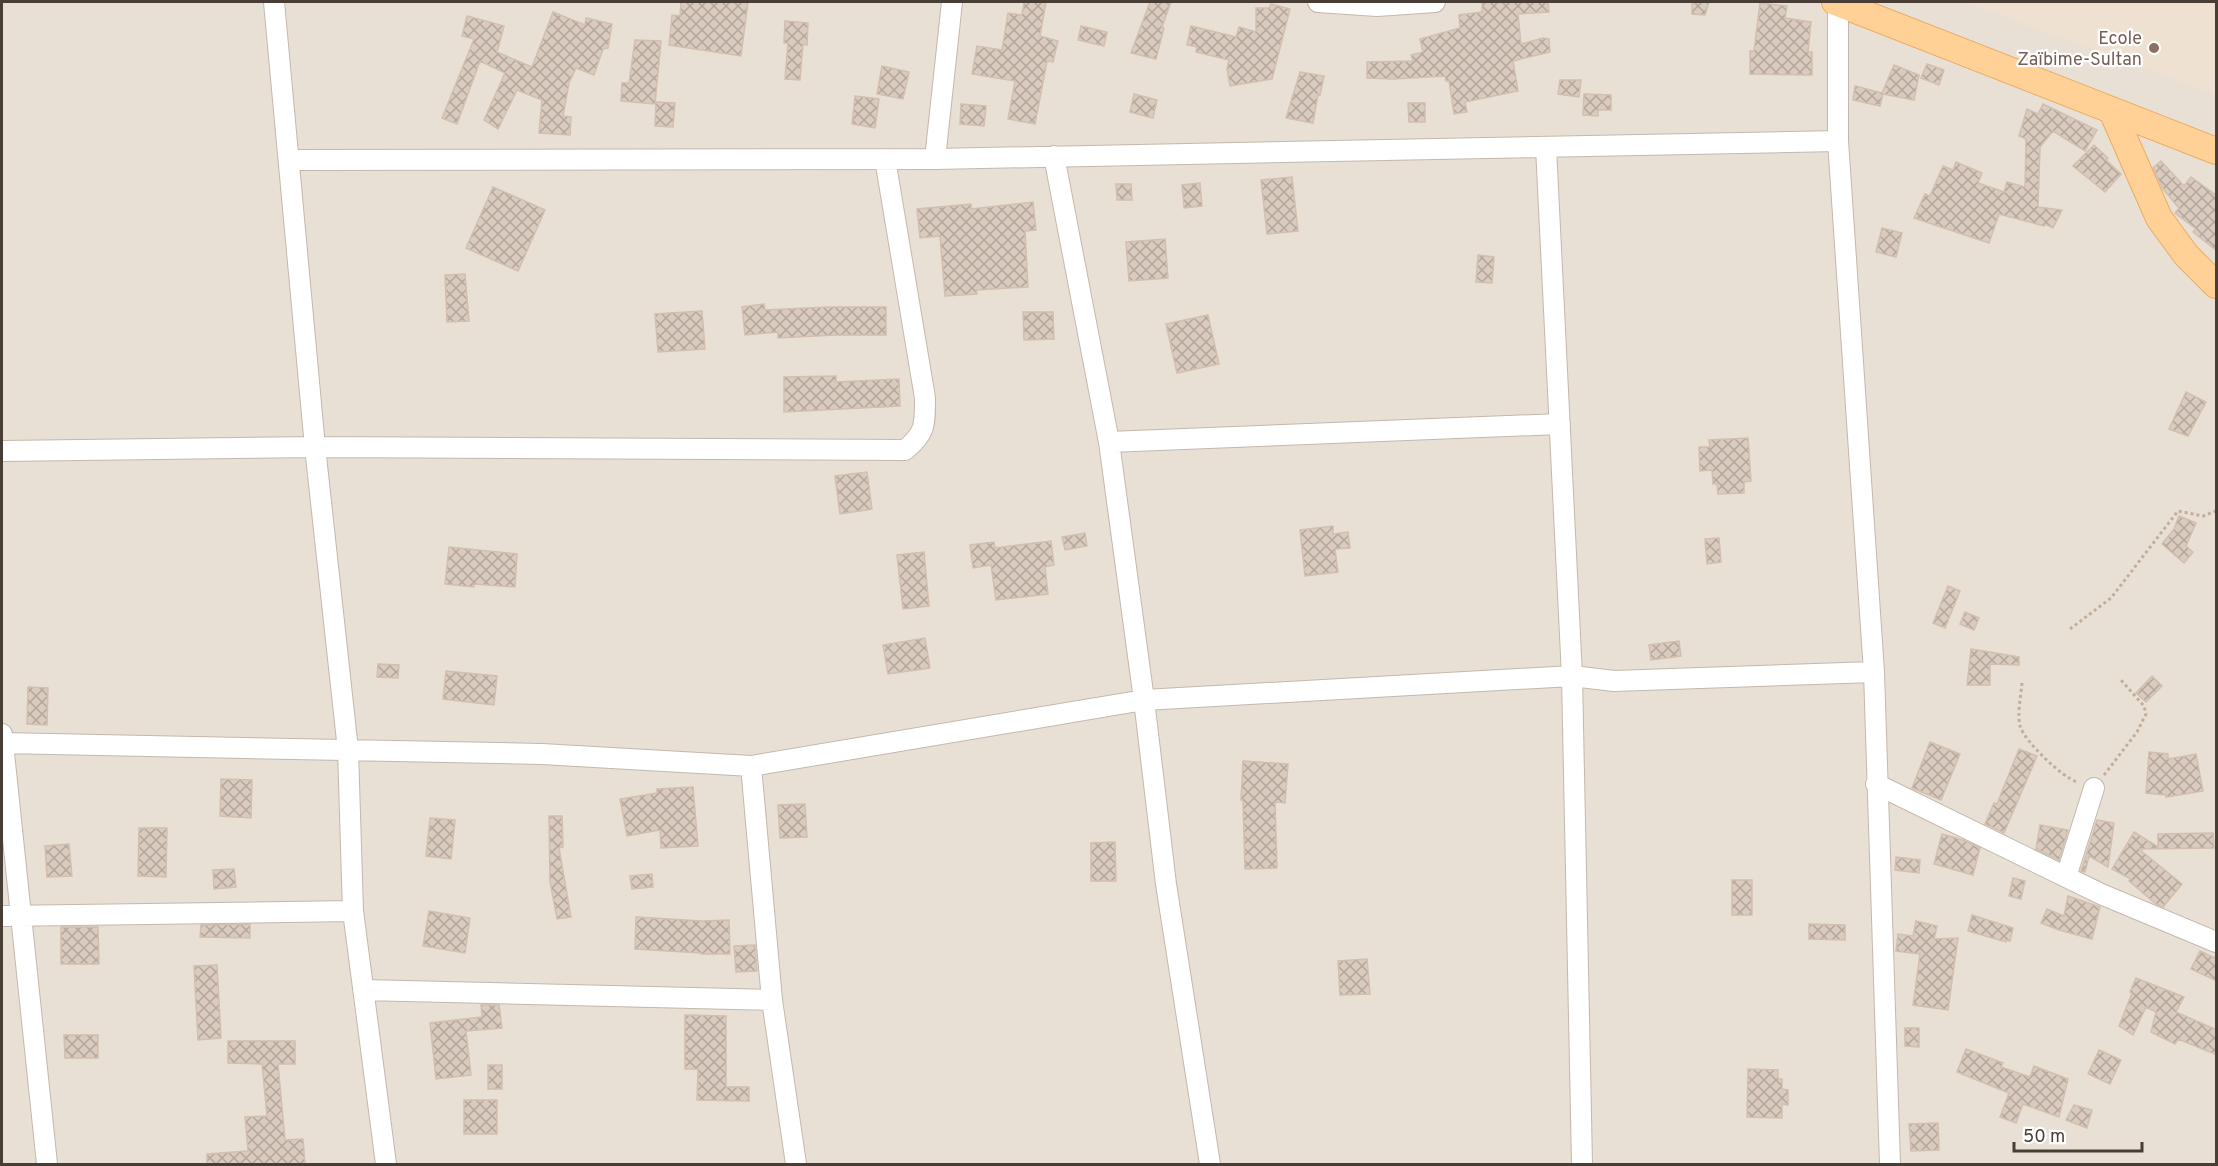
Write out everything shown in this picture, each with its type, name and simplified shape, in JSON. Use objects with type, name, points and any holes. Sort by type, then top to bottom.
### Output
[{"type":"main road","points":[[1837,2],[2217,151]]},
{"type":"main road","points":[[2112,111],[2160,218],[2186,255],[2217,285]]},
{"type":"street","points":[[274,2],[315,447],[348,750],[353,911],[386,1164]]},
{"type":"street","points":[[935,159],[952,2]]},
{"type":"street","points":[[1318,2],[1377,6],[1434,2]]},
{"type":"street","points":[[1837,2],[1838,141],[1874,672],[1890,1164]]},
{"type":"street","points":[[289,160],[935,159],[1838,141]]},
{"type":"street","points":[[1546,147],[1572,676],[1582,1164]]},
{"type":"street","points":[[1054,156],[1109,442],[1166,884],[1210,1164]]},
{"type":"street","points":[[2,451],[315,447],[905,450],[917,440],[925,426],[925,398],[885,159]]},
{"type":"street","points":[[1109,442],[1560,424]]},
{"type":"street","points":[[46,1164],[11,916],[2,740],[542,754],[751,766],[1144,700],[1572,676],[1614,681],[1874,672]]},
{"type":"street","points":[[751,766],[772,1000],[796,1164]]},
{"type":"street","points":[[1876,784],[2101,894],[2217,942]]},
{"type":"street","points":[[2066,877],[2094,788]]},
{"type":"street","points":[[11,916],[353,911]]},
{"type":"street","points":[[363,990],[772,1000]]},
{"type":"path","points":[[2070,629],[2110,598],[2178,511],[2203,516],[2217,511]]},
{"type":"path","points":[[2022,683],[2020,724],[2024,734],[2068,779],[2094,788],[2137,732],[2146,714],[2144,706],[2121,680]]},
{"type":"shaded area","points":[[2,2],[2216,2],[2216,1164],[2,1164]]},
{"type":"shaded area","name":"Ecole Zaïbime-Sultan","points":[[1965,2],[2216,2],[2216,95]]},
{"type":"building","points":[[681,2],[748,2],[741,56],[669,45],[672,15],[680,16]]},
{"type":"building","points":[[1024,2],[1046,2],[1040,36],[1058,41],[1053,62],[1047,61],[1035,124],[1008,119],[1015,81],[972,74],[977,46],[1002,50],[1008,13],[1022,15]]},
{"type":"building","points":[[1150,2],[1171,2],[1162,27],[1164,28],[1156,59],[1131,53]]},
{"type":"building","points":[[1482,2],[1548,2],[1549,12],[1518,14],[1521,44],[1543,38],[1549,39],[1550,52],[1513,61],[1518,91],[1465,102],[1467,112],[1454,114],[1449,81],[1446,81],[1445,76],[1367,78],[1367,62],[1413,61],[1411,55],[1423,52],[1420,39],[1460,28],[1459,15],[1482,12]]},
{"type":"building","points":[[1692,2],[1709,2],[1705,15],[1692,14]]},
{"type":"building","points":[[1760,3],[1787,6],[1785,18],[1811,22],[1808,52],[1812,52],[1812,75],[1750,74],[1750,51],[1754,51]]},
{"type":"building","points":[[1271,4],[1290,9],[1272,79],[1230,86],[1227,69],[1229,60],[1196,52],[1197,47],[1187,45],[1191,26],[1236,37],[1239,27],[1256,32],[1256,8],[1269,8]]},
{"type":"building","points":[[553,12],[585,25],[586,18],[612,24],[608,48],[603,49],[594,75],[576,68],[569,83],[563,116],[571,117],[570,135],[539,133],[542,100],[517,90],[498,129],[484,120],[505,73],[480,61],[457,124],[442,118],[474,39],[462,36],[467,16],[504,26],[497,52],[532,67]]},
{"type":"building","points":[[785,21],[808,23],[807,45],[803,44],[800,80],[785,79],[788,43],[784,43]]},
{"type":"building","points":[[1081,26],[1107,32],[1104,46],[1078,40]]},
{"type":"building","points":[[635,40],[661,41],[655,104],[621,101],[622,83],[629,83]]},
{"type":"building","points":[[1927,64],[1944,70],[1939,85],[1921,78]]},
{"type":"building","points":[[1894,65],[1919,75],[1914,100],[1883,94],[1880,106],[1853,100],[1855,86],[1882,93]]},
{"type":"building","points":[[882,66],[909,72],[903,99],[877,94]]},
{"type":"building","points":[[1300,72],[1324,76],[1313,123],[1286,118]]},
{"type":"building","points":[[1560,80],[1581,80],[1579,97],[1558,94]]},
{"type":"building","points":[[1134,94],[1157,100],[1153,118],[1130,112]]},
{"type":"building","points":[[1584,94],[1611,95],[1611,110],[1598,110],[1598,116],[1583,115]]},
{"type":"building","points":[[855,96],[879,99],[875,128],[852,124]]},
{"type":"building","points":[[656,102],[675,103],[673,127],[655,126]]},
{"type":"building","points":[[1408,103],[1425,103],[1425,122],[1409,122]]},
{"type":"building","points":[[961,104],[986,106],[984,126],[960,124]]},
{"type":"building","points":[[2043,104],[2097,130],[2085,151],[2053,131],[2040,147],[2038,207],[2062,210],[2053,228],[2045,224],[2044,226],[1999,214],[1989,243],[1914,218],[1925,194],[1930,196],[1943,166],[1953,170],[1956,162],[1982,173],[1978,183],[2004,192],[2007,182],[2025,187],[2026,139],[2019,136],[2027,109],[2038,114]]},
{"type":"building","points":[[2094,145],[2121,174],[2105,192],[2073,166]]},
{"type":"building","points":[[2161,161],[2184,186],[2191,177],[2217,196],[2217,251],[2193,232],[2196,229],[2175,213],[2179,208],[2163,189],[2153,168]]},
{"type":"building","points":[[1292,177],[1298,231],[1267,234],[1261,180]]},
{"type":"building","points":[[1200,183],[1202,206],[1184,208],[1182,185]]},
{"type":"building","points":[[1116,184],[1131,184],[1132,200],[1117,200]]},
{"type":"building","points":[[493,187],[545,210],[518,271],[466,248]]},
{"type":"building","points":[[1033,202],[1036,230],[1025,231],[1028,287],[976,290],[977,294],[945,296],[940,236],[920,238],[917,209],[971,204],[971,209]]},
{"type":"building","points":[[1882,228],[1902,233],[1896,257],[1876,252]]},
{"type":"building","points":[[1165,239],[1168,278],[1129,281],[1126,242]]},
{"type":"building","points":[[1478,255],[1494,257],[1492,283],[1476,282]]},
{"type":"building","points":[[465,274],[469,321],[447,322],[445,275]]},
{"type":"building","points":[[764,304],[765,310],[886,307],[886,335],[778,338],[778,332],[745,335],[742,307]]},
{"type":"building","points":[[702,311],[705,349],[658,352],[655,314]]},
{"type":"building","points":[[1023,312],[1053,312],[1054,339],[1024,340]]},
{"type":"building","points":[[1208,315],[1219,364],[1177,373],[1166,324]]},
{"type":"building","points":[[836,376],[836,382],[899,379],[900,406],[784,412],[784,377]]},
{"type":"building","points":[[2186,392],[2206,402],[2188,436],[2169,429]]},
{"type":"building","points":[[1748,438],[1751,481],[1744,482],[1744,493],[1718,494],[1717,484],[1713,484],[1712,470],[1700,471],[1699,447],[1710,447],[1709,440]]},
{"type":"building","points":[[867,472],[872,509],[840,514],[835,476]]},
{"type":"building","points":[[2179,516],[2196,523],[2186,546],[2193,552],[2184,563],[2162,544],[2174,529]]},
{"type":"building","points":[[1333,526],[1333,534],[1348,532],[1350,548],[1335,549],[1338,572],[1305,576],[1300,530]]},
{"type":"building","points":[[1085,533],[1087,546],[1065,550],[1062,537]]},
{"type":"building","points":[[1719,538],[1721,562],[1707,564],[1705,539]]},
{"type":"building","points":[[1051,541],[1054,565],[1045,567],[1048,594],[996,600],[991,565],[973,568],[970,545],[994,542],[995,548]]},
{"type":"building","points":[[449,547],[517,554],[515,587],[445,584]]},
{"type":"building","points":[[924,552],[929,606],[903,609],[897,555]]},
{"type":"building","points":[[1948,586],[1960,591],[1945,628],[1933,623]]},
{"type":"building","points":[[1965,612],[1979,618],[1974,630],[1960,624]]},
{"type":"building","points":[[925,638],[930,668],[888,674],[883,645]]},
{"type":"building","points":[[1679,641],[1681,656],[1651,660],[1649,645]]},
{"type":"building","points":[[1971,649],[2019,657],[2019,665],[1990,664],[1990,685],[1967,685]]},
{"type":"building","points":[[378,664],[399,665],[398,678],[377,677]]},
{"type":"building","points":[[446,671],[497,676],[494,705],[443,699]]},
{"type":"building","points":[[2152,676],[2162,686],[2146,702],[2136,693]]},
{"type":"building","points":[[28,687],[48,688],[47,725],[27,724]]},
{"type":"building","points":[[1930,742],[1960,754],[1941,800],[1912,788]]},
{"type":"building","points":[[2019,749],[2037,756],[2004,833],[1985,824],[1994,803],[1997,804]]},
{"type":"building","points":[[2149,752],[2168,754],[2168,759],[2196,754],[2203,791],[2166,797],[2166,795],[2146,793]]},
{"type":"building","points":[[1243,761],[1288,764],[1285,803],[1275,802],[1277,868],[1245,869],[1243,800],[1241,800]]},
{"type":"building","points":[[221,779],[252,780],[251,818],[220,816]]},
{"type":"building","points":[[693,787],[698,846],[661,848],[660,830],[627,836],[620,799],[657,793],[657,789]]},
{"type":"building","points":[[805,804],[807,837],[780,838],[778,805]]},
{"type":"building","points":[[549,816],[562,816],[563,847],[559,848],[571,917],[557,919],[550,882]]},
{"type":"building","points":[[430,818],[455,820],[451,859],[426,856]]},
{"type":"building","points":[[2097,820],[2114,823],[2108,867],[2089,856],[2085,872],[2081,871]]},
{"type":"building","points":[[2040,825],[2068,830],[2059,860],[2036,849]]},
{"type":"building","points":[[139,828],[167,828],[166,877],[138,876]]},
{"type":"building","points":[[2134,832],[2158,847],[2158,834],[2213,833],[2214,848],[2139,849],[2182,884],[2163,907],[2156,904],[2129,881],[2131,879],[2112,869]]},
{"type":"building","points":[[1942,834],[1980,848],[1973,875],[1934,864]]},
{"type":"building","points":[[1115,842],[1116,881],[1091,881],[1091,843]]},
{"type":"building","points":[[69,844],[72,876],[47,877],[45,846]]},
{"type":"building","points":[[1896,857],[1920,860],[1919,873],[1895,870]]},
{"type":"building","points":[[234,869],[236,887],[214,889],[213,870]]},
{"type":"building","points":[[652,874],[653,887],[632,889],[630,876]]},
{"type":"building","points":[[2013,878],[2025,881],[2021,899],[2009,896]]},
{"type":"building","points":[[1732,880],[1752,880],[1752,915],[1732,915]]},
{"type":"building","points":[[2068,896],[2100,907],[2092,939],[2041,923],[2047,909],[2064,916]]},
{"type":"building","points":[[429,911],[470,918],[465,953],[423,946]]},
{"type":"building","points":[[1972,915],[2013,928],[2010,941],[2006,940],[2006,942],[1968,931]]},
{"type":"building","points":[[636,917],[702,921],[729,920],[730,954],[635,949]]},
{"type":"building","points":[[1916,921],[1937,926],[1934,939],[1958,938],[1948,1010],[1913,1005],[1920,954],[1896,951],[1898,934],[1913,936]]},
{"type":"building","points":[[250,924],[250,938],[200,937],[201,925]]},
{"type":"building","points":[[1809,924],[1845,925],[1845,940],[1809,939]]},
{"type":"building","points":[[61,927],[98,927],[99,964],[61,964]]},
{"type":"building","points":[[755,945],[757,971],[736,972],[734,946]]},
{"type":"building","points":[[2200,951],[2217,959],[2217,981],[2191,969]]},
{"type":"building","points":[[1367,959],[1370,994],[1340,995],[1338,961]]},
{"type":"building","points":[[217,965],[221,1038],[198,1040],[194,966]]},
{"type":"building","points":[[2136,978],[2184,997],[2176,1012],[2217,1030],[2217,1055],[2178,1039],[2175,1044],[2151,1032],[2156,1012],[2146,1007],[2133,1035],[2119,1026]]},
{"type":"building","points":[[481,1005],[499,1005],[502,1028],[466,1031],[471,1075],[436,1079],[430,1023],[482,1017]]},
{"type":"building","points":[[685,1015],[726,1016],[726,1087],[749,1087],[749,1101],[697,1100],[698,1069],[685,1069]]},
{"type":"building","points":[[1905,1028],[1919,1028],[1919,1047],[1905,1046]]},
{"type":"building","points":[[64,1035],[98,1035],[98,1058],[65,1058]]},
{"type":"building","points":[[228,1041],[295,1041],[295,1064],[278,1064],[285,1140],[303,1139],[305,1164],[207,1164],[207,1154],[248,1151],[245,1117],[267,1116],[262,1064],[228,1063]]},
{"type":"building","points":[[1966,1049],[2003,1063],[2001,1067],[2030,1077],[2034,1066],[2068,1079],[2059,1117],[2023,1104],[2016,1123],[2000,1117],[2009,1093],[1957,1072]]},
{"type":"building","points":[[2099,1050],[2121,1060],[2110,1084],[2088,1074]]},
{"type":"building","points":[[488,1065],[502,1065],[502,1089],[488,1089]]},
{"type":"building","points":[[1748,1069],[1778,1070],[1778,1079],[1782,1079],[1782,1089],[1788,1090],[1788,1105],[1782,1104],[1782,1118],[1747,1117]]},
{"type":"building","points":[[464,1100],[497,1100],[497,1134],[464,1134]]},
{"type":"building","points":[[2074,1105],[2092,1110],[2087,1128],[2066,1120]]},
{"type":"building","points":[[1938,1123],[1939,1150],[1911,1151],[1909,1124]]},
{"type":"place","name":"Ecole Zaïbime-Sultan","points":[[2154,48]]}]
